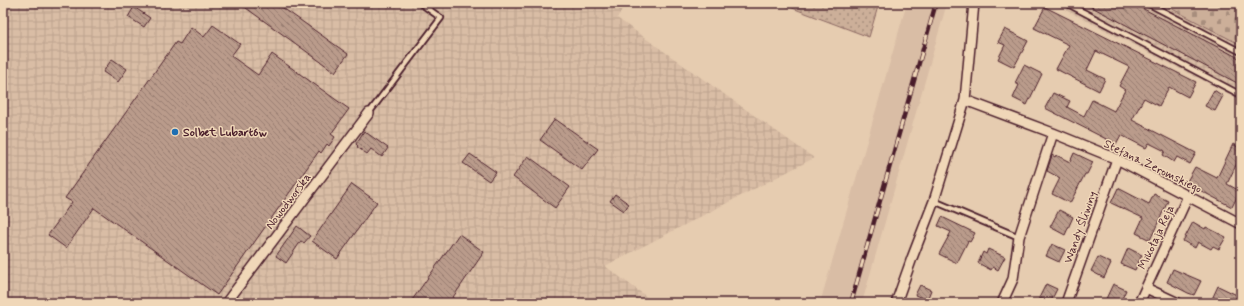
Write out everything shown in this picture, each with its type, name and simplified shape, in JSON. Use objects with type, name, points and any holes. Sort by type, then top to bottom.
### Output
[{"type":"street","points":[[896,303],[934,202],[965,100],[974,3]]},
{"type":"street","name":"Stefana Żeromskiego","points":[[965,100],[1117,159],[1241,224]]},
{"type":"street","name":"Nowodworska","points":[[226,303],[368,113]]},
{"type":"street","points":[[1002,303],[1013,279],[1019,237],[1053,133]]},
{"type":"street","name":"Wandy Śliwiny","points":[[1066,303],[1117,159]]},
{"type":"street","name":"Mikołaja Reja","points":[[1139,303],[1188,196]]},
{"type":"street","name":"Mikołaja Reja","points":[[1146,288],[1178,303]]},
{"type":"lane","points":[[368,113],[441,18],[420,3]]},
{"type":"lane","points":[[1066,3],[1241,95]]},
{"type":"lane","points":[[1147,3],[1241,52]]},
{"type":"lane","points":[[934,202],[1019,237]]},
{"type":"shaded area","points":[[3,3],[626,3],[617,18],[814,158],[605,266],[655,303],[3,303]]},
{"type":"shaded area","points":[[907,3],[947,3],[862,303],[820,303]]},
{"type":"shaded area","points":[[1052,3],[1161,3],[1241,45],[1241,100]]},
{"type":"green space","points":[[779,3],[879,3],[869,37]]},
{"type":"green space","points":[[1161,3],[1241,3],[1241,45]]},
{"type":"building","points":[[239,3],[276,3],[348,54],[335,72]]},
{"type":"building","points":[[1084,3],[1132,3],[1241,59],[1241,85]]},
{"type":"building","points":[[134,7],[150,18],[144,27],[128,17]]},
{"type":"building","points":[[1045,7],[1196,82],[1188,97],[1169,87],[1159,106],[1144,98],[1132,120],[1196,153],[1190,164],[1177,157],[1174,162],[1163,155],[1165,151],[1149,143],[1146,148],[1121,135],[1116,144],[1045,108],[1053,93],[1070,101],[1067,107],[1084,116],[1092,100],[1114,111],[1125,90],[1119,86],[1129,67],[1096,51],[1087,70],[1105,79],[1099,91],[1056,69],[1069,45],[1034,28]]},
{"type":"building","points":[[213,25],[240,44],[231,56],[258,75],[272,54],[349,109],[331,134],[335,137],[329,146],[327,144],[321,153],[319,151],[217,295],[94,208],[66,248],[48,235],[72,202],[65,198],[176,42],[180,44],[191,27],[204,37]]},
{"type":"building","points":[[1005,29],[1028,41],[1014,67],[998,59],[1005,45],[998,42]]},
{"type":"building","points":[[112,59],[127,69],[118,82],[103,72]]},
{"type":"building","points":[[1024,65],[1042,74],[1027,105],[1013,98],[1019,85],[1015,83]]},
{"type":"building","points":[[1214,90],[1223,96],[1215,111],[1205,106]]},
{"type":"building","points":[[555,119],[598,149],[582,170],[540,140]]},
{"type":"building","points":[[364,131],[388,148],[382,157],[371,149],[367,154],[357,147],[358,146],[356,144]]},
{"type":"building","points":[[1233,144],[1241,149],[1241,162],[1238,161],[1227,184],[1240,191],[1232,207],[1186,183],[1195,167],[1217,178]]},
{"type":"building","points":[[1074,153],[1093,162],[1070,203],[1052,194],[1060,178],[1047,171],[1052,155],[1055,157],[1056,155],[1070,162]]},
{"type":"building","points":[[470,154],[496,172],[489,181],[463,163]]},
{"type":"building","points":[[528,156],[570,187],[555,208],[513,177]]},
{"type":"building","points":[[352,184],[377,202],[337,259],[312,241]]},
{"type":"building","points":[[1118,188],[1149,204],[1154,194],[1168,201],[1150,240],[1136,233],[1143,218],[1111,203]]},
{"type":"building","points":[[615,194],[629,204],[624,211],[610,201]]},
{"type":"building","points":[[1059,210],[1073,217],[1065,235],[1050,227]]},
{"type":"building","points":[[942,217],[975,233],[970,242],[968,241],[957,263],[939,254],[951,232],[938,226]]},
{"type":"building","points":[[1193,222],[1205,229],[1206,227],[1226,237],[1219,249],[1213,246],[1211,249],[1198,242],[1195,248],[1183,241]]},
{"type":"building","points":[[297,226],[310,236],[304,243],[301,241],[286,263],[276,256]]},
{"type":"building","points":[[459,234],[484,252],[449,303],[410,303]]},
{"type":"building","points":[[1052,244],[1065,250],[1059,262],[1046,256]]},
{"type":"building","points":[[1128,248],[1142,255],[1135,270],[1121,264]]},
{"type":"building","points":[[988,249],[1005,257],[998,270],[993,267],[991,270],[978,263],[983,252],[986,254]]},
{"type":"building","points":[[1098,257],[1111,263],[1104,278],[1091,271]]},
{"type":"building","points":[[1173,269],[1201,281],[1194,295],[1167,282]]},
{"type":"building","points":[[1046,284],[1057,289],[1050,303],[1039,298]]},
{"type":"building","points":[[1113,284],[1126,290],[1120,303],[1104,303]]},
{"type":"building","points":[[920,285],[931,290],[927,300],[915,295]]},
{"type":"building","points":[[1218,286],[1241,297],[1241,303],[1218,303],[1212,299]]},
{"type":"railway","points":[[851,303],[936,3]]},
{"type":"place","name":"Solbet Lubartów","points":[[175,132]]}]
